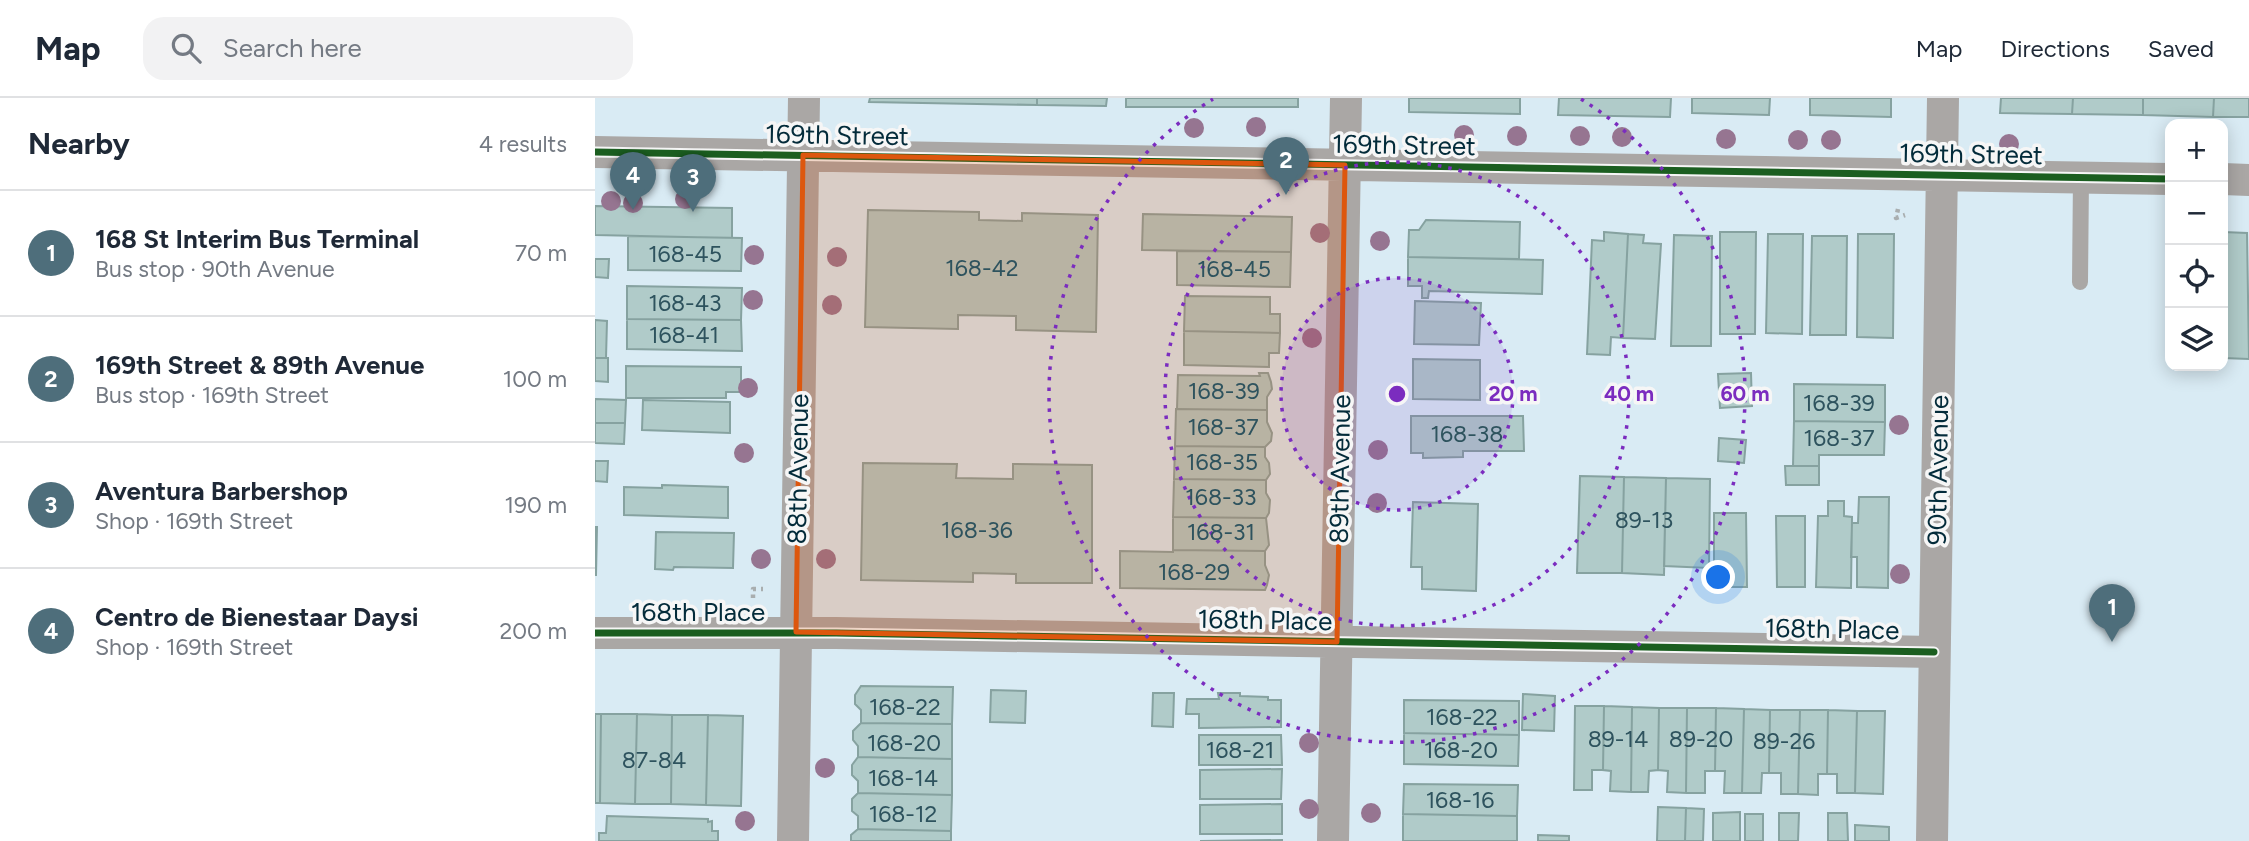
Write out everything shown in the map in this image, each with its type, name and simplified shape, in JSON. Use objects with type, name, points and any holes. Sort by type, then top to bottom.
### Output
[{"type":"street","name":"88th Avenue","points":[[793,841],[804,98]]},
{"type":"street","name":"89th Avenue","points":[[1333,841],[1346,98]]},
{"type":"street","name":"90th Avenue","points":[[1932,841],[1943,98]]},
{"type":"street","name":"169th Street","points":[[595,152],[2165,178]]},
{"type":"street","points":[[2228,180],[2249,180]]},
{"type":"street","name":"168th Place","points":[[595,633],[796,632],[1934,652]]},
{"type":"lane","points":[[2080,282],[2081,177]]},
{"type":"path","points":[[753,603],[753,589],[764,589]]},
{"type":"highlighted area","points":[[803,155],[1345,165],[1337,642],[796,632]]},
{"type":"building","points":[[870,98],[1037,98],[1037,105],[869,102]]},
{"type":"building","points":[[1037,98],[1107,98],[1106,106],[1037,105]]},
{"type":"building","points":[[1126,98],[1298,98],[1298,107],[1126,107]]},
{"type":"building","points":[[1409,98],[1520,98],[1520,114],[1409,112]]},
{"type":"building","points":[[1559,98],[1671,98],[1670,117],[1558,115]]},
{"type":"building","points":[[1692,98],[1770,98],[1769,115],[1692,113]]},
{"type":"building","points":[[1810,98],[1891,98],[1891,117],[1810,115]]},
{"type":"building","points":[[2001,98],[2073,98],[2072,114],[2000,113]]},
{"type":"building","points":[[2073,98],[2143,98],[2143,115],[2072,114]]},
{"type":"building","points":[[2143,98],[2214,98],[2213,117],[2143,115]]},
{"type":"building","points":[[2214,98],[2249,98],[2249,117],[2213,117]]},
{"type":"building","points":[[595,206],[732,208],[732,238],[595,235]]},
{"type":"building","points":[[868,210],[979,212],[979,220],[1022,221],[1022,213],[1098,215],[1096,332],[1016,330],[1016,316],[958,315],[958,329],[865,327]]},
{"type":"building","points":[[1143,214],[1292,217],[1291,252],[1142,250]]},
{"type":"building","points":[[1426,220],[1520,222],[1519,259],[1408,257],[1409,230],[1419,230]]},
{"type":"building","points":[[1604,232],[1628,234],[1623,338],[1611,337],[1610,355],[1587,354],[1592,240],[1604,241]]},
{"type":"building","points":[[1720,232],[1756,232],[1755,334],[1720,334]]},
{"type":"building","points":[[2228,232],[2247,233],[2249,359],[2228,358]]},
{"type":"building","points":[[1628,234],[1644,235],[1643,243],[1661,244],[1655,339],[1623,338]]},
{"type":"building","points":[[1768,234],[1803,234],[1802,334],[1766,333]]},
{"type":"building","points":[[1858,234],[1894,234],[1893,338],[1857,337]]},
{"type":"building","points":[[1674,235],[1712,236],[1711,346],[1671,346]]},
{"type":"building","points":[[628,236],[742,238],[741,271],[628,270]]},
{"type":"building","points":[[1812,236],[1847,236],[1846,335],[1810,335]]},
{"type":"building","points":[[1177,251],[1291,252],[1290,287],[1177,285]]},
{"type":"building","points":[[1408,257],[1543,260],[1542,294],[1429,291],[1428,298],[1422,298],[1422,286],[1408,286]]},
{"type":"building","points":[[595,259],[609,259],[608,278],[595,277]]},
{"type":"building","points":[[627,286],[742,288],[741,320],[627,319]]},
{"type":"building","points":[[1185,296],[1270,297],[1270,314],[1280,314],[1280,333],[1184,331]]},
{"type":"building","points":[[1415,301],[1481,303],[1479,345],[1414,344]]},
{"type":"building","points":[[627,319],[741,320],[742,351],[627,349]]},
{"type":"building","points":[[595,320],[607,321],[606,358],[595,358]]},
{"type":"building","points":[[1184,331],[1280,333],[1279,353],[1269,353],[1269,367],[1184,365]]},
{"type":"building","points":[[595,358],[608,358],[608,382],[595,381]]},
{"type":"building","points":[[1413,359],[1480,360],[1480,400],[1413,399]]},
{"type":"building","points":[[626,366],[741,367],[741,392],[726,392],[726,398],[626,398]]},
{"type":"building","points":[[1259,373],[1268,373],[1271,382],[1267,410],[1177,409],[1178,375],[1260,376]]},
{"type":"building","points":[[1751,373],[1752,406],[1720,408],[1718,374]]},
{"type":"building","points":[[1794,384],[1885,385],[1885,422],[1794,421]]},
{"type":"building","points":[[595,399],[626,400],[625,423],[595,423]]},
{"type":"building","points":[[643,400],[730,402],[730,433],[642,430]]},
{"type":"building","points":[[1176,409],[1267,410],[1271,441],[1265,447],[1175,446]]},
{"type":"building","points":[[1411,416],[1523,416],[1524,451],[1463,451],[1463,457],[1423,458],[1423,453],[1411,453]]},
{"type":"building","points":[[1794,421],[1885,422],[1884,455],[1819,455],[1819,466],[1793,466]]},
{"type":"building","points":[[595,423],[625,423],[624,444],[595,443]]},
{"type":"building","points":[[1719,438],[1746,440],[1744,463],[1718,461]]},
{"type":"building","points":[[1175,446],[1265,447],[1270,474],[1266,480],[1174,479]]},
{"type":"building","points":[[595,461],[608,461],[607,482],[595,481]]},
{"type":"building","points":[[863,463],[957,464],[956,478],[1013,479],[1013,464],[1092,465],[1092,583],[1016,583],[1016,574],[973,573],[973,582],[861,580]]},
{"type":"building","points":[[1785,466],[1819,466],[1819,485],[1786,485]]},
{"type":"building","points":[[1580,476],[1624,477],[1622,573],[1577,573]]},
{"type":"building","points":[[1624,477],[1666,478],[1664,575],[1622,573]]},
{"type":"building","points":[[1666,478],[1710,479],[1709,568],[1664,566]]},
{"type":"building","points":[[1174,479],[1266,480],[1266,493],[1270,500],[1269,513],[1266,518],[1173,517]]},
{"type":"building","points":[[662,485],[728,487],[728,518],[624,515],[624,487],[662,488]]},
{"type":"building","points":[[1859,497],[1889,497],[1888,588],[1857,587],[1857,557],[1851,557],[1852,523],[1858,523]]},
{"type":"building","points":[[1828,501],[1844,501],[1844,516],[1852,517],[1851,588],[1816,587],[1818,516],[1828,516]]},
{"type":"building","points":[[1413,502],[1478,504],[1476,591],[1422,589],[1422,567],[1411,567]]},
{"type":"building","points":[[1714,513],[1746,513],[1747,587],[1714,587]]},
{"type":"building","points":[[1776,516],[1805,516],[1805,587],[1777,587]]},
{"type":"building","points":[[1173,517],[1266,518],[1269,545],[1265,551],[1173,550]]},
{"type":"building","points":[[597,527],[596,575],[595,575]]},
{"type":"building","points":[[656,532],[734,533],[733,568],[655,569]]},
{"type":"building","points":[[1120,551],[1265,551],[1265,565],[1269,575],[1265,590],[1120,588]]},
{"type":"building","points":[[861,686],[953,687],[952,724],[861,723],[861,710],[855,704],[855,695]]},
{"type":"building","points":[[991,690],[1026,691],[1025,723],[990,722]]},
{"type":"building","points":[[1153,693],[1174,693],[1173,727],[1152,726]]},
{"type":"building","points":[[1218,693],[1240,693],[1240,696],[1281,700],[1281,727],[1199,728],[1199,714],[1186,714],[1187,699],[1219,699]]},
{"type":"building","points":[[1523,694],[1555,696],[1554,731],[1522,730]]},
{"type":"building","points":[[1404,700],[1519,701],[1519,735],[1404,733]]},
{"type":"building","points":[[1575,706],[1604,706],[1603,770],[1592,770],[1592,790],[1574,790]]},
{"type":"building","points":[[1604,706],[1632,707],[1631,792],[1610,791],[1611,771],[1603,770]]},
{"type":"building","points":[[1632,707],[1659,708],[1658,770],[1649,771],[1648,792],[1631,792]]},
{"type":"building","points":[[1659,708],[1687,708],[1686,793],[1667,792],[1668,771],[1658,770]]},
{"type":"building","points":[[1687,708],[1716,708],[1715,771],[1705,771],[1705,793],[1686,793]]},
{"type":"building","points":[[1716,708],[1744,709],[1742,793],[1724,793],[1725,771],[1715,771]]},
{"type":"building","points":[[1744,709],[1770,710],[1769,773],[1762,773],[1761,793],[1742,793]]},
{"type":"building","points":[[1770,710],[1800,710],[1798,794],[1781,794],[1781,773],[1769,773]]},
{"type":"building","points":[[1800,710],[1828,710],[1827,774],[1818,774],[1818,795],[1798,794]]},
{"type":"building","points":[[1828,710],[1857,711],[1855,793],[1837,793],[1837,774],[1827,774]]},
{"type":"building","points":[[1857,711],[1885,711],[1883,794],[1855,793]]},
{"type":"building","points":[[595,714],[601,714],[600,803],[595,803]]},
{"type":"building","points":[[601,714],[637,714],[635,804],[600,803]]},
{"type":"building","points":[[637,714],[672,715],[671,804],[635,804]]},
{"type":"building","points":[[672,715],[708,715],[706,805],[671,804]]},
{"type":"building","points":[[708,715],[743,716],[741,806],[706,805]]},
{"type":"building","points":[[861,723],[952,724],[952,759],[858,757],[853,731]]},
{"type":"building","points":[[1404,733],[1519,735],[1518,766],[1404,764]]},
{"type":"building","points":[[1199,735],[1281,735],[1282,765],[1199,765]]},
{"type":"building","points":[[858,757],[952,759],[952,795],[858,793],[858,781],[852,775],[852,765]]},
{"type":"building","points":[[1282,769],[1281,799],[1200,799],[1200,770]]},
{"type":"building","points":[[1404,784],[1518,785],[1517,816],[1403,814]]},
{"type":"building","points":[[858,793],[952,795],[951,831],[858,829],[858,816],[852,811],[852,799]]},
{"type":"building","points":[[1282,804],[1282,834],[1200,834],[1200,805]]},
{"type":"building","points":[[1658,807],[1686,808],[1685,841],[1657,841]]},
{"type":"building","points":[[1686,808],[1704,809],[1703,841],[1685,841]]},
{"type":"building","points":[[1740,812],[1740,841],[1713,841],[1713,813]]},
{"type":"building","points":[[1779,813],[1799,813],[1798,841],[1779,841]]},
{"type":"building","points":[[1828,813],[1847,813],[1848,841],[1828,841]]},
{"type":"building","points":[[1403,814],[1517,816],[1517,841],[1403,841]]},
{"type":"building","points":[[1745,814],[1763,814],[1763,841],[1745,841]]},
{"type":"building","points":[[607,816],[708,819],[708,822],[712,821],[712,831],[718,831],[718,841],[599,841],[599,833],[606,833]]},
{"type":"building","points":[[1855,825],[1889,827],[1889,841],[1855,841]]},
{"type":"building","points":[[858,829],[951,831],[951,841],[851,841],[851,835]]},
{"type":"building","points":[[1538,835],[1569,836],[1569,841],[1538,841]]},
{"type":"building","points":[[1282,840],[1282,841],[1200,841]]},
{"type":"cycle path","points":[[595,152],[2165,179]]},
{"type":"cycle path","points":[[595,633],[836,633],[1934,652]]},
{"type":"place","name":"169th Street & 89th Avenue","points":[[1286,195]]},
{"type":"place","name":"Centro de Bienestaar Daysi","points":[[633,210]]},
{"type":"place","name":"Aventura Barbershop","points":[[693,212]]},
{"type":"place","name":"168 St Interim Bus Terminal","points":[[2112,642]]}]
